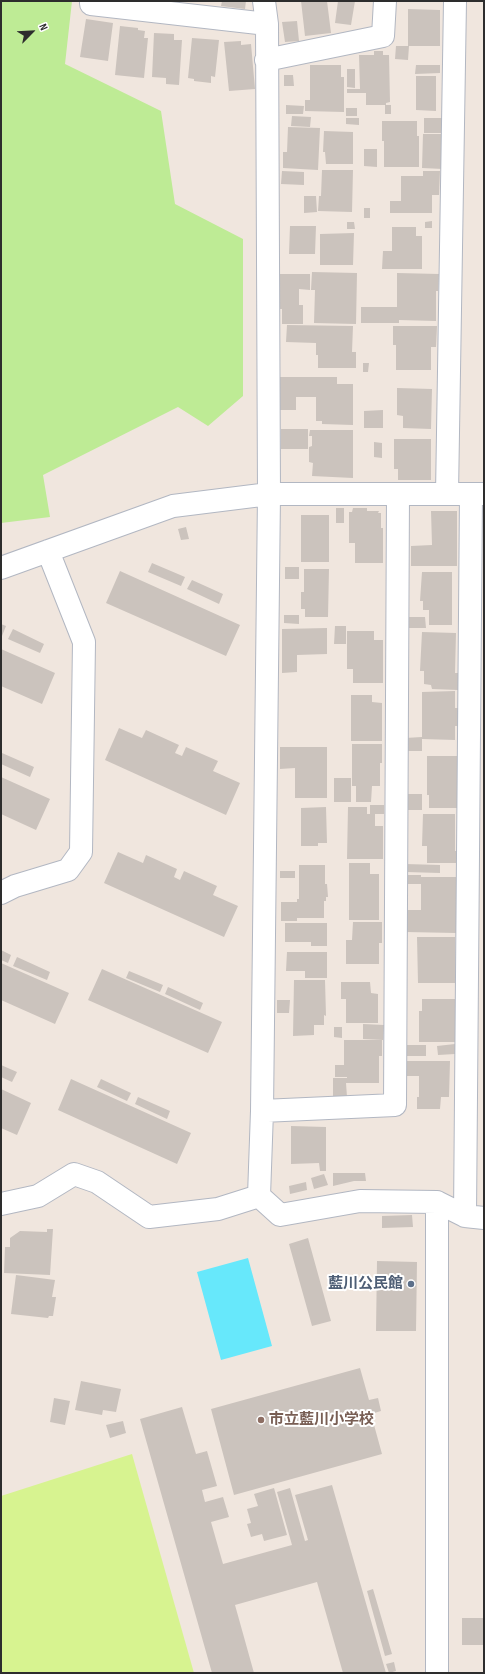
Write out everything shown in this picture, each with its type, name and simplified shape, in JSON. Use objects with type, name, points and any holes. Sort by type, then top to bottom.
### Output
[{"type":"street","points":[[91,1],[91,4],[266,24]]},
{"type":"street","points":[[1,568],[173,506],[269,494],[477,494],[474,1217],[437,1202],[360,1201],[280,1215],[259,1196],[262,1111],[269,494],[266,24],[264,1]]},
{"type":"street","points":[[266,60],[383,36],[385,1]]},
{"type":"street","points":[[447,494],[455,1]]},
{"type":"street","points":[[262,1111],[395,1105],[398,494]]},
{"type":"street","points":[[1,893],[15,886],[68,870],[81,852],[84,642],[48,551]]},
{"type":"street","points":[[1,1204],[38,1196],[74,1174],[97,1182],[149,1217],[218,1209],[259,1196]]},
{"type":"street","points":[[437,1202],[437,1673]]},
{"type":"green space","points":[[1,1],[72,1],[65,64],[161,111],[175,204],[243,239],[243,396],[208,426],[178,407],[43,475],[50,517],[1,523]]},
{"type":"green space","points":[[132,1454],[194,1673],[1,1673],[1,1496]]},
{"type":"water","points":[[248,1258],[272,1346],[221,1360],[197,1272]]},
{"type":"building","points":[[222,1],[246,1],[245,9],[221,6]]},
{"type":"building","points":[[301,1],[327,1],[331,33],[305,36]]},
{"type":"building","points":[[338,1],[355,1],[351,25],[335,23]]},
{"type":"building","points":[[408,9],[440,10],[440,46],[408,46]]},
{"type":"building","points":[[86,19],[113,23],[108,61],[80,57]]},
{"type":"building","points":[[297,21],[299,41],[285,42],[282,22]]},
{"type":"building","points":[[120,26],[138,28],[138,30],[145,31],[144,38],[148,38],[144,78],[115,75]]},
{"type":"building","points":[[154,33],[174,34],[174,40],[182,40],[179,85],[166,84],[166,78],[152,77]]},
{"type":"building","points":[[192,38],[219,40],[215,77],[211,76],[211,83],[194,81],[194,79],[188,78]]},
{"type":"building","points":[[241,41],[241,45],[251,44],[255,89],[229,91],[224,42]]},
{"type":"building","points":[[396,46],[409,46],[408,60],[395,59]]},
{"type":"building","points":[[374,51],[383,51],[383,55],[389,55],[390,102],[386,103],[386,105],[391,105],[391,114],[385,114],[385,105],[366,105],[366,93],[347,93],[347,89],[360,89],[359,55],[374,55]]},
{"type":"building","points":[[310,65],[341,65],[341,77],[344,77],[344,112],[305,111],[305,100],[310,100]]},
{"type":"building","points":[[416,65],[440,65],[440,73],[415,74]]},
{"type":"building","points":[[347,69],[355,69],[355,88],[347,87]]},
{"type":"building","points":[[284,75],[293,75],[294,86],[284,86]]},
{"type":"building","points":[[416,76],[436,76],[436,111],[416,110]]},
{"type":"building","points":[[286,105],[304,106],[303,114],[286,114]]},
{"type":"building","points":[[346,108],[357,108],[357,116],[346,116]]},
{"type":"building","points":[[292,116],[311,117],[310,127],[291,126]]},
{"type":"building","points":[[346,118],[359,118],[359,125],[346,124]]},
{"type":"building","points":[[424,118],[443,118],[443,133],[424,133]]},
{"type":"building","points":[[382,121],[417,121],[417,136],[419,136],[419,167],[384,167]]},
{"type":"building","points":[[288,127],[320,128],[318,170],[283,168],[283,152],[287,152]]},
{"type":"building","points":[[324,131],[353,132],[353,164],[326,164],[325,152],[323,152]]},
{"type":"building","points":[[423,134],[443,134],[443,169],[422,168]]},
{"type":"building","points":[[364,149],[377,149],[377,167],[364,166]]},
{"type":"building","points":[[322,170],[353,170],[352,212],[318,211],[319,196],[321,196]]},
{"type":"building","points":[[282,171],[304,172],[304,185],[281,184]]},
{"type":"building","points":[[423,171],[440,171],[439,195],[432,195],[432,213],[390,213],[390,201],[401,201],[401,176],[423,176]]},
{"type":"building","points":[[304,196],[316,196],[317,212],[304,213]]},
{"type":"building","points":[[364,208],[370,208],[370,218],[364,218]]},
{"type":"building","points":[[432,221],[432,228],[425,228],[425,222]]},
{"type":"building","points":[[347,222],[354,222],[355,229],[347,229]]},
{"type":"building","points":[[290,226],[316,226],[315,254],[289,254]]},
{"type":"building","points":[[392,227],[416,227],[416,236],[422,236],[422,269],[382,269],[383,251],[392,251]]},
{"type":"building","points":[[354,233],[353,265],[320,265],[320,234]]},
{"type":"building","points":[[312,272],[357,273],[356,324],[314,323],[315,290],[311,290]]},
{"type":"building","points":[[397,273],[439,274],[438,291],[436,291],[436,321],[399,320],[399,323],[361,323],[361,307],[397,307]]},
{"type":"building","points":[[280,274],[310,274],[310,290],[299,289],[299,305],[303,305],[303,324],[282,324],[282,309],[280,309]]},
{"type":"building","points":[[287,325],[353,326],[352,352],[356,352],[356,368],[318,368],[316,343],[286,342]]},
{"type":"building","points":[[393,326],[437,326],[436,347],[431,347],[431,370],[396,370],[396,345],[393,345]]},
{"type":"building","points":[[363,363],[369,363],[368,372],[363,372]]},
{"type":"building","points":[[280,377],[337,377],[337,384],[353,384],[353,425],[322,424],[322,421],[316,421],[316,397],[296,397],[296,410],[280,410]]},
{"type":"building","points":[[397,388],[432,389],[431,429],[403,428],[403,416],[397,415]]},
{"type":"building","points":[[383,410],[383,428],[364,428],[364,411]]},
{"type":"building","points":[[281,429],[308,429],[308,449],[281,449]]},
{"type":"building","points":[[310,430],[353,430],[353,478],[312,476],[313,463],[309,462],[309,447],[312,446],[312,436],[309,436]]},
{"type":"building","points":[[394,439],[431,439],[431,480],[398,480],[398,469],[394,469]]},
{"type":"building","points":[[374,442],[382,443],[382,458],[374,457]]},
{"type":"building","points":[[336,508],[344,508],[344,523],[336,523]]},
{"type":"building","points":[[353,508],[367,508],[367,511],[379,511],[378,513],[381,513],[381,528],[383,528],[383,563],[355,563],[355,543],[349,543],[349,512],[352,512]]},
{"type":"building","points":[[431,511],[457,511],[457,566],[411,566],[411,546],[432,545]]},
{"type":"building","points":[[301,515],[329,515],[329,562],[301,562]]},
{"type":"building","points":[[186,527],[189,539],[181,540],[178,529]]},
{"type":"building","points":[[152,563],[185,577],[181,586],[148,572]]},
{"type":"building","points":[[285,567],[299,567],[299,579],[285,579]]},
{"type":"building","points":[[304,569],[329,569],[328,617],[305,617],[305,609],[301,609],[301,592],[304,592]]},
{"type":"building","points":[[120,571],[240,625],[226,656],[106,603]]},
{"type":"building","points":[[422,572],[452,572],[452,625],[429,625],[429,610],[423,610],[423,601],[420,601]]},
{"type":"building","points":[[192,580],[223,594],[219,604],[187,589]]},
{"type":"building","points":[[284,615],[299,615],[299,624],[284,623]]},
{"type":"building","points":[[407,617],[425,617],[426,628],[407,628]]},
{"type":"building","points":[[1,624],[6,626],[2,636],[1,635]]},
{"type":"building","points":[[335,626],[346,626],[346,644],[334,644]]},
{"type":"building","points":[[327,628],[327,654],[297,655],[297,672],[282,673],[282,629]]},
{"type":"building","points":[[13,629],[44,644],[40,653],[8,639]]},
{"type":"building","points":[[347,631],[374,631],[374,640],[383,640],[383,683],[353,683],[353,669],[347,669]]},
{"type":"building","points":[[422,632],[456,633],[455,673],[459,673],[458,690],[432,689],[431,685],[424,684],[424,671],[420,671]]},
{"type":"building","points":[[1,649],[55,673],[42,704],[1,686]]},
{"type":"building","points":[[455,691],[455,708],[458,708],[458,726],[455,726],[455,740],[422,739],[422,751],[405,751],[405,738],[422,737],[422,692]]},
{"type":"building","points":[[351,695],[372,695],[372,702],[382,703],[382,741],[351,741]]},
{"type":"building","points":[[119,728],[142,738],[146,730],[179,745],[175,753],[182,756],[186,747],[218,761],[213,771],[240,783],[226,815],[105,760]]},
{"type":"building","points":[[352,744],[382,744],[380,786],[372,786],[371,802],[356,802],[356,786],[352,786]]},
{"type":"building","points":[[280,747],[327,747],[327,798],[295,798],[295,768],[280,769]]},
{"type":"building","points":[[2,753],[34,767],[30,777],[1,764]]},
{"type":"building","points":[[427,756],[457,756],[457,808],[429,808],[429,795],[427,795]]},
{"type":"building","points":[[1,777],[50,799],[36,830],[1,814]]},
{"type":"building","points":[[334,778],[351,778],[351,802],[334,802]]},
{"type":"building","points":[[407,794],[422,794],[422,810],[408,810]]},
{"type":"building","points":[[370,805],[384,805],[384,814],[375,814],[375,826],[383,826],[383,859],[347,859],[348,807],[367,807],[367,814],[370,814]]},
{"type":"building","points":[[326,807],[327,843],[318,843],[318,846],[301,846],[301,808]]},
{"type":"building","points":[[423,814],[455,814],[455,851],[457,851],[457,863],[427,863],[427,846],[422,846]]},
{"type":"building","points":[[118,852],[143,863],[146,855],[177,869],[174,877],[180,880],[184,871],[217,886],[213,895],[238,906],[224,937],[104,883]]},
{"type":"building","points":[[349,863],[370,863],[370,874],[379,874],[379,920],[349,920]]},
{"type":"building","points":[[405,864],[440,865],[440,873],[406,872]]},
{"type":"building","points":[[299,865],[325,865],[325,884],[327,884],[328,897],[326,897],[326,901],[324,901],[324,918],[297,918],[297,921],[281,921],[281,902],[297,902],[297,899],[299,899]]},
{"type":"building","points":[[280,871],[295,871],[295,878],[280,878]]},
{"type":"building","points":[[405,875],[421,875],[421,877],[456,877],[456,933],[406,932],[406,910],[421,910],[421,884],[405,884]]},
{"type":"building","points":[[353,922],[382,922],[382,943],[379,943],[379,964],[346,964],[346,940],[352,940]]},
{"type":"building","points":[[285,923],[327,923],[327,946],[311,946],[311,942],[285,942]]},
{"type":"building","points":[[417,937],[455,937],[455,983],[418,983]]},
{"type":"building","points":[[1,950],[11,955],[8,963],[1,960]]},
{"type":"building","points":[[287,952],[327,952],[327,978],[305,978],[305,971],[286,971]]},
{"type":"building","points":[[17,957],[50,972],[47,980],[13,966]]},
{"type":"building","points":[[1,963],[69,993],[55,1024],[1,1000]]},
{"type":"building","points":[[102,969],[222,1022],[208,1053],[88,1000]]},
{"type":"building","points":[[129,971],[163,985],[160,992],[126,978]]},
{"type":"building","points":[[294,980],[325,980],[326,1016],[324,1015],[324,1025],[314,1025],[314,1035],[293,1036]]},
{"type":"building","points":[[341,982],[370,982],[371,993],[378,994],[378,1023],[346,1023],[346,999],[341,999]]},
{"type":"building","points":[[168,987],[203,1003],[200,1010],[165,994]]},
{"type":"building","points":[[422,999],[455,999],[455,1042],[419,1042],[419,1011],[422,1011]]},
{"type":"building","points":[[277,1000],[290,1000],[289,1013],[277,1013]]},
{"type":"building","points":[[363,1024],[384,1025],[383,1040],[363,1039]]},
{"type":"building","points":[[334,1027],[342,1027],[342,1038],[334,1037]]},
{"type":"building","points":[[344,1040],[382,1040],[382,1056],[379,1056],[379,1083],[346,1083],[347,1097],[333,1097],[333,1078],[347,1078],[335,1077],[335,1065],[344,1065]]},
{"type":"building","points":[[455,1044],[455,1054],[438,1055],[437,1046]]},
{"type":"building","points":[[405,1045],[426,1045],[426,1056],[405,1056]]},
{"type":"building","points":[[405,1061],[450,1061],[449,1097],[441,1097],[440,1109],[417,1109],[417,1097],[419,1097],[419,1076],[405,1076]]},
{"type":"building","points":[[1,1065],[17,1072],[12,1082],[1,1077]]},
{"type":"building","points":[[71,1079],[191,1133],[177,1164],[58,1110]]},
{"type":"building","points":[[101,1079],[131,1093],[127,1101],[97,1087]]},
{"type":"building","points":[[1,1089],[31,1103],[17,1135],[1,1128]]},
{"type":"building","points":[[138,1097],[170,1111],[167,1119],[135,1104]]},
{"type":"building","points":[[291,1126],[326,1127],[326,1171],[320,1171],[319,1163],[291,1164]]},
{"type":"building","points":[[333,1173],[365,1173],[366,1181],[354,1181],[333,1186]]},
{"type":"building","points":[[324,1174],[328,1185],[314,1189],[311,1178]]},
{"type":"building","points":[[306,1182],[307,1190],[290,1194],[289,1186]]},
{"type":"building","points":[[412,1215],[413,1227],[382,1228],[382,1216]]},
{"type":"building","points":[[47,1229],[53,1229],[50,1275],[4,1273],[5,1247],[10,1247],[10,1238],[20,1231],[47,1232]]},
{"type":"building","points":[[308,1238],[331,1321],[312,1326],[289,1244]]},
{"type":"building","points":[[377,1261],[417,1262],[416,1331],[376,1331]]},
{"type":"building","points":[[16,1275],[55,1280],[52,1297],[56,1297],[53,1316],[49,1316],[48,1318],[11,1314]]},
{"type":"building","points":[[360,1368],[369,1400],[378,1398],[381,1411],[371,1414],[382,1454],[234,1495],[211,1409]]},
{"type":"building","points":[[81,1381],[121,1389],[116,1412],[103,1410],[102,1415],[75,1410]]},
{"type":"building","points":[[54,1398],[70,1401],[65,1425],[50,1422]]},
{"type":"building","points":[[182,1407],[196,1454],[207,1451],[217,1486],[202,1490],[205,1502],[223,1497],[229,1517],[211,1522],[223,1564],[292,1545],[277,1492],[290,1488],[305,1541],[308,1540],[295,1495],[332,1485],[386,1673],[343,1673],[317,1582],[235,1605],[254,1673],[212,1673],[140,1419]]},
{"type":"building","points":[[123,1421],[126,1433],[110,1438],[106,1425]]},
{"type":"building","points":[[274,1488],[287,1535],[264,1541],[262,1534],[251,1537],[247,1524],[251,1523],[247,1509],[258,1506],[254,1494]]},
{"type":"building","points":[[373,1589],[392,1654],[385,1656],[367,1591]]},
{"type":"building","points":[[462,1618],[484,1618],[484,1645],[462,1645]]},
{"type":"building","points":[[394,1662],[396,1671],[389,1673],[386,1664]]},
{"type":"place","name":"藍川公民館","points":[[411,1284]]},
{"type":"place","name":"市立藍川小学校","points":[[261,1420]]}]
